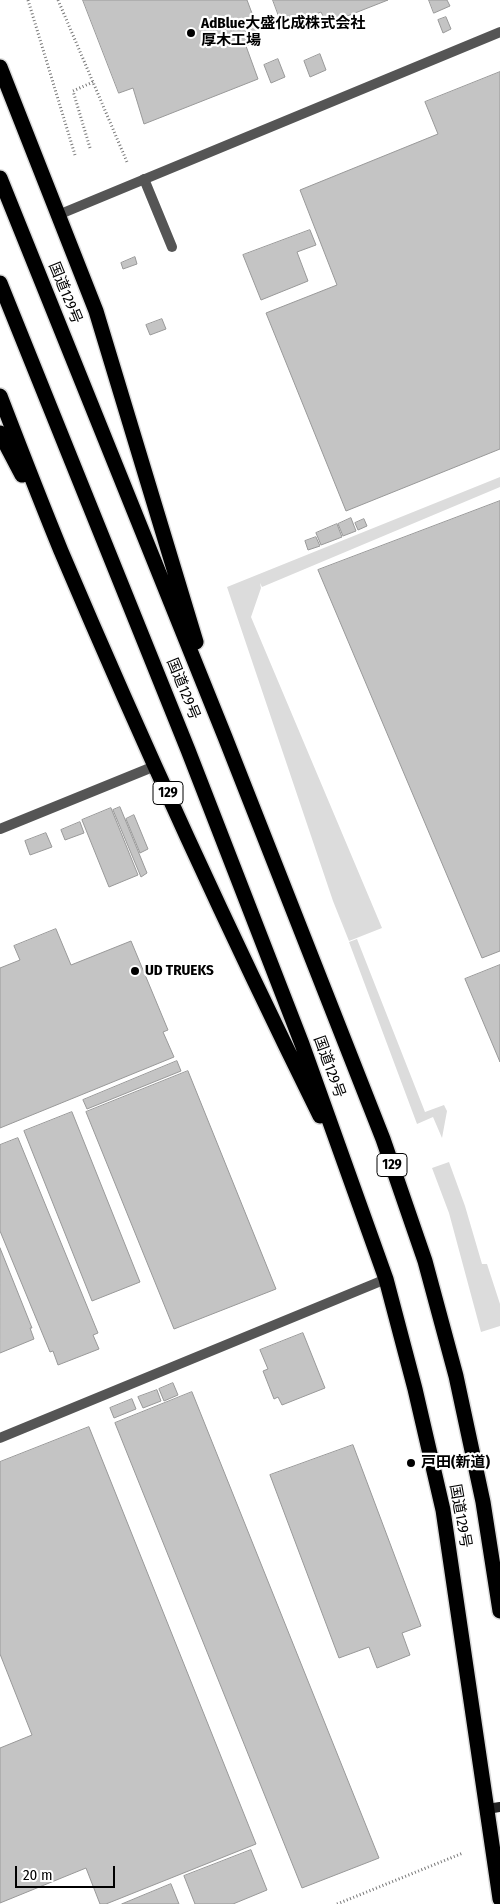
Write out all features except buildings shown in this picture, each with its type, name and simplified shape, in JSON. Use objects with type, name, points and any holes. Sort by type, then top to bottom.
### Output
[{"type":"highway","name":"129","points":[[0,67],[96,312],[225,737]]},
{"type":"highway","name":"国道129号","points":[[0,178],[225,737],[383,1139],[425,1260],[456,1376],[483,1502],[500,1611]]},
{"type":"highway","name":"国道129号","points":[[0,284],[188,750],[302,1044],[386,1279],[415,1388],[443,1510],[494,1808],[500,1899]]},
{"type":"highway","name":"129","points":[[0,396],[61,550],[155,766],[250,976],[352,1182]]},
{"type":"highway","points":[[0,433],[61,550]]},
{"type":"street","points":[[58,215],[500,32]]},
{"type":"street","points":[[144,179],[172,247]]},
{"type":"street","points":[[0,829],[155,766]]},
{"type":"street","points":[[0,1438],[386,1279]]},
{"type":"path","points":[[28,0],[75,155]]},
{"type":"path","points":[[58,0],[127,163]]},
{"type":"path","points":[[90,148],[73,91],[93,82]]},
{"type":"path","points":[[337,1904],[464,1853]]},
{"type":"shaded area","points":[[500,477],[500,487],[262,587],[260,583],[261,588],[251,617],[382,928],[349,941],[333,901],[227,587]]},
{"type":"shaded area","points":[[357,939],[425,1112],[444,1105],[447,1111],[442,1138],[433,1117],[417,1124],[349,942]]},
{"type":"shaded area","points":[[449,1162],[465,1206],[482,1264],[487,1264],[500,1304],[500,1326],[481,1332],[449,1213],[432,1168]]},
{"type":"place","name":"AdBlue大盛化成株式会社 厚木工場","points":[[191,33]]},
{"type":"place","name":"UD TRUEKS","points":[[135,971]]},
{"type":"place","name":"戸田(新道)","points":[[411,1463]]}]
